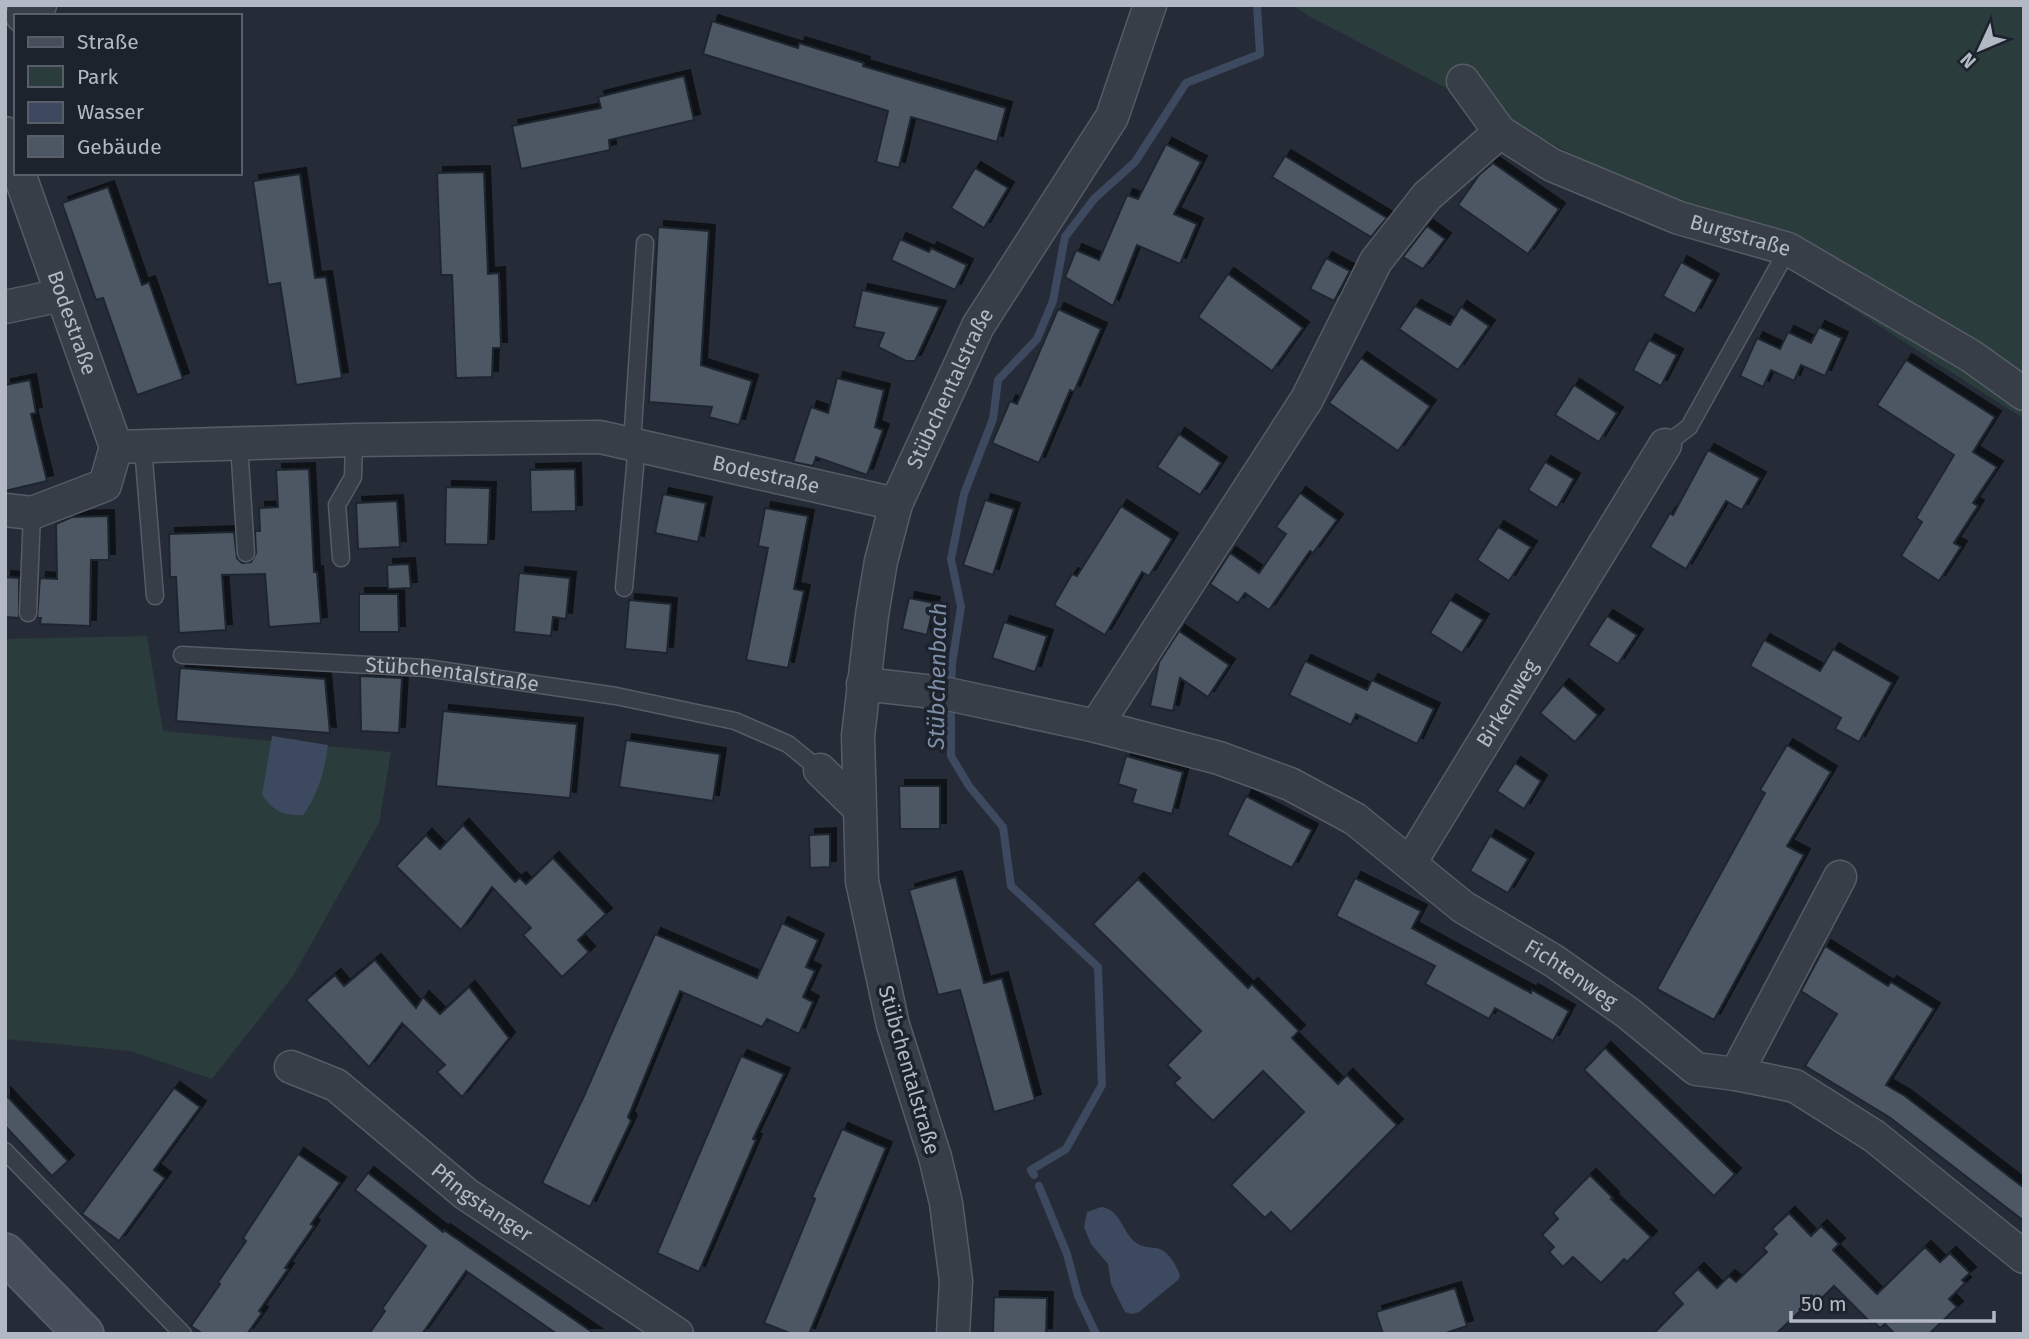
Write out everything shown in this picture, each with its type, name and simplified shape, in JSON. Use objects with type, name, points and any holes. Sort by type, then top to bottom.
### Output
[{"type":"main road","points":[[5,1253],[84,1334]]},
{"type":"street","name":"Stübchentalstraße","points":[[953,1334],[956,1281],[946,1203],[892,1025],[862,881],[858,736],[881,561],[896,504],[978,327],[1112,117],[1150,5]]},
{"type":"street","name":"Burgstraße","points":[[1463,81],[1500,132],[1552,165],[1679,218],[1788,249],[1971,356],[2024,394]]},
{"type":"street","points":[[1096,726],[1307,399],[1376,261],[1427,196],[1500,132]]},
{"type":"street","points":[[5,133],[14,158]]},
{"type":"street","name":"Bodestraße","points":[[20,175],[62,295],[129,447],[354,440],[600,437],[896,504]]},
{"type":"street","points":[[5,307],[62,295]]},
{"type":"street","name":"Birkenweg","points":[[1410,863],[1665,445]]},
{"type":"street","points":[[19,511],[105,485],[129,447]]},
{"type":"street","points":[[863,684],[952,695],[1096,726],[1219,758],[1290,784],[1355,819],[1410,863]]},
{"type":"street","name":"Stübchentalstraße","points":[[820,770],[859,807]]},
{"type":"street","name":"Fichtenweg","points":[[1410,863],[1463,907],[1554,961],[1629,1013],[1696,1069],[1795,1086],[1863,1129],[2024,1257]]},
{"type":"street","points":[[1735,1074],[1840,877]]},
{"type":"street","name":"Pfingstanger","points":[[291,1067],[336,1085],[466,1194],[677,1334]]},
{"type":"lane","points":[[624,588],[645,243]]},
{"type":"lane","name":"Birkenweg","points":[[1665,445],[1689,426],[1788,249]]},
{"type":"lane","points":[[341,558],[337,505],[354,477],[354,440]]},
{"type":"lane","points":[[239,443],[246,553]]},
{"type":"lane","name":"Bodestraße","points":[[129,447],[155,596]]},
{"type":"lane","points":[[19,511],[28,614]]},
{"type":"lane","name":"Stübchentalstraße","points":[[181,655],[426,668],[616,695],[734,721],[788,744],[820,770]]},
{"type":"lane","points":[[5,1151],[183,1334]]},
{"type":"green space","points":[[1292,5],[2024,5],[2024,419],[1788,267]]},
{"type":"green space","points":[[147,636],[163,731],[391,752],[379,823],[293,976],[212,1079],[130,1051],[5,1039],[5,639]]},
{"type":"water","points":[[272,736],[328,745],[320,782],[303,815],[290,815],[280,811],[262,795]]},
{"type":"water","points":[[1101,1207],[1117,1216],[1135,1242],[1164,1251],[1179,1272],[1178,1280],[1139,1312],[1125,1312],[1111,1284],[1108,1264],[1091,1244],[1084,1227],[1087,1212]]},
{"type":"building","points":[[712,21],[798,48],[799,43],[864,63],[863,66],[1006,108],[997,142],[911,117],[899,168],[876,162],[888,111],[703,54]]},
{"type":"building","points":[[684,76],[694,120],[609,140],[610,150],[521,169],[512,126],[601,108],[598,97]]},
{"type":"building","points":[[1166,144],[1201,162],[1174,214],[1197,224],[1180,264],[1137,245],[1113,306],[1065,277],[1076,250],[1099,260],[1127,195],[1138,199]]},
{"type":"building","points":[[1285,156],[1387,218],[1371,237],[1272,177]]},
{"type":"building","points":[[1493,163],[1559,209],[1528,254],[1458,205],[1479,175]]},
{"type":"building","points":[[975,168],[1008,188],[984,228],[951,208]]},
{"type":"building","points":[[484,172],[488,274],[499,273],[501,348],[493,348],[492,377],[456,378],[452,275],[441,275],[437,173]]},
{"type":"building","points":[[300,174],[315,278],[326,277],[342,378],[296,385],[280,283],[268,285],[253,181]]},
{"type":"building","points":[[108,187],[142,285],[149,282],[183,379],[137,395],[103,298],[96,300],[62,203]]},
{"type":"building","points":[[1427,226],[1445,239],[1423,269],[1403,257]]},
{"type":"building","points":[[658,227],[709,231],[701,365],[752,381],[739,425],[709,417],[712,407],[649,402]]},
{"type":"building","points":[[900,239],[929,252],[931,248],[967,265],[955,290],[891,260]]},
{"type":"building","points":[[1326,258],[1350,271],[1334,301],[1310,289]]},
{"type":"building","points":[[1681,262],[1713,280],[1695,314],[1663,296]]},
{"type":"building","points":[[1228,274],[1303,328],[1272,371],[1198,317]]},
{"type":"building","points":[[862,290],[940,307],[915,361],[906,361],[878,347],[884,333],[854,327]]},
{"type":"building","points":[[1415,306],[1450,325],[1461,307],[1489,326],[1458,370],[1399,329]]},
{"type":"building","points":[[1058,309],[1101,329],[1074,392],[1070,390],[1039,463],[992,443],[1010,401],[1017,404]]},
{"type":"building","points":[[1819,327],[1842,338],[1825,376],[1801,365],[1794,381],[1771,370],[1763,387],[1740,376],[1757,338],[1780,349],[1788,332],[1811,343]]},
{"type":"building","points":[[1649,340],[1677,355],[1661,386],[1633,370]]},
{"type":"building","points":[[1361,358],[1430,406],[1398,451],[1329,403]]},
{"type":"building","points":[[1906,360],[1995,417],[1973,452],[1997,467],[1973,503],[1978,506],[1954,543],[1961,547],[1939,581],[1901,556],[1922,522],[1916,518],[1954,455],[1877,405]]},
{"type":"building","points":[[837,378],[884,390],[875,427],[883,430],[867,475],[816,457],[813,466],[793,462],[811,407],[828,413]]},
{"type":"building","points":[[30,380],[36,413],[31,414],[47,481],[5,491],[5,385]]},
{"type":"building","points":[[1574,385],[1617,413],[1599,442],[1555,415]]},
{"type":"building","points":[[1179,434],[1221,463],[1200,495],[1157,467]]},
{"type":"building","points":[[1708,450],[1760,478],[1742,510],[1726,501],[1686,569],[1650,547],[1670,513],[1673,515]]},
{"type":"building","points":[[1545,462],[1574,479],[1557,508],[1528,490]]},
{"type":"building","points":[[309,469],[314,572],[317,572],[321,623],[269,627],[265,574],[222,575],[226,630],[179,633],[176,577],[170,577],[169,534],[234,532],[237,558],[242,563],[251,562],[256,553],[255,531],[260,531],[259,508],[278,507],[276,470]]},
{"type":"building","points":[[575,469],[576,511],[531,512],[530,470]]},
{"type":"building","points":[[446,487],[490,488],[488,545],[445,544]]},
{"type":"building","points":[[1300,493],[1337,520],[1313,553],[1310,551],[1269,610],[1245,593],[1238,603],[1210,584],[1230,553],[1259,573],[1286,534],[1276,527]]},
{"type":"building","points":[[663,494],[706,503],[698,542],[655,533]]},
{"type":"building","points":[[985,500],[1014,509],[993,575],[963,565]]},
{"type":"building","points":[[397,501],[400,547],[358,549],[356,503]]},
{"type":"building","points":[[1121,506],[1172,539],[1149,576],[1142,572],[1105,635],[1054,605],[1072,574],[1077,576]]},
{"type":"building","points":[[765,508],[808,516],[794,589],[804,591],[788,668],[746,660],[768,548],[758,546]]},
{"type":"building","points":[[108,516],[109,560],[91,560],[90,626],[40,624],[41,618],[37,618],[40,578],[57,579],[56,524],[72,517]]},
{"type":"building","points":[[1498,527],[1531,547],[1509,581],[1477,560]]},
{"type":"building","points":[[409,564],[411,588],[388,589],[387,565]]},
{"type":"building","points":[[519,573],[570,578],[566,619],[553,617],[551,636],[514,632]]},
{"type":"building","points":[[5,577],[19,578],[19,618],[5,617]]},
{"type":"building","points":[[359,594],[398,594],[399,632],[359,632]]},
{"type":"building","points":[[909,598],[934,603],[927,635],[902,629]]},
{"type":"building","points":[[629,600],[671,604],[667,653],[625,649]]},
{"type":"building","points":[[1450,600],[1483,620],[1462,653],[1430,633]]},
{"type":"building","points":[[1607,616],[1637,635],[1618,664],[1588,645]]},
{"type":"building","points":[[1004,622],[1047,636],[1035,672],[992,658]]},
{"type":"building","points":[[1179,631],[1229,665],[1208,697],[1180,678],[1173,711],[1150,706],[1159,662]]},
{"type":"building","points":[[1764,640],[1820,671],[1833,649],[1892,683],[1859,742],[1835,729],[1841,718],[1750,666]]},
{"type":"building","points":[[1305,661],[1367,690],[1372,680],[1434,709],[1417,744],[1356,714],[1351,725],[1289,695]]},
{"type":"building","points":[[180,668],[325,679],[330,733],[176,721]]},
{"type":"building","points":[[360,676],[402,678],[399,733],[361,731]]},
{"type":"building","points":[[1563,685],[1598,715],[1575,742],[1540,713]]},
{"type":"building","points":[[443,711],[577,724],[570,798],[436,786]]},
{"type":"building","points":[[626,740],[720,754],[713,801],[619,787]]},
{"type":"building","points":[[1787,745],[1831,772],[1787,846],[1804,855],[1714,1020],[1657,989],[1765,793],[1760,790]]},
{"type":"building","points":[[1126,756],[1183,772],[1172,814],[1132,803],[1136,790],[1118,784]]},
{"type":"building","points":[[1515,763],[1541,781],[1524,809],[1497,791]]},
{"type":"building","points":[[899,786],[940,786],[940,829],[900,829]]},
{"type":"building","points":[[1246,796],[1312,830],[1292,868],[1227,835]]},
{"type":"building","points":[[463,825],[515,882],[520,878],[526,884],[553,858],[606,914],[578,940],[589,952],[562,977],[523,935],[531,928],[492,887],[461,930],[396,866],[426,835],[440,849]]},
{"type":"building","points":[[830,834],[830,867],[810,868],[809,835]]},
{"type":"building","points":[[1490,836],[1528,859],[1508,893],[1470,871]]},
{"type":"building","points":[[956,877],[984,983],[1002,978],[1035,1100],[994,1112],[960,990],[938,995],[909,890]]},
{"type":"building","points":[[1355,878],[1421,911],[1412,928],[1569,1011],[1553,1041],[1495,1008],[1489,1019],[1425,984],[1435,966],[1336,916]]},
{"type":"building","points":[[1138,879],[1248,988],[1252,984],[1299,1031],[1292,1038],[1338,1084],[1347,1075],[1397,1125],[1291,1232],[1271,1212],[1265,1218],[1231,1185],[1304,1112],[1263,1071],[1213,1121],[1174,1083],[1180,1078],[1167,1065],[1201,1031],[1093,924]]},
{"type":"building","points":[[782,923],[818,940],[806,967],[815,971],[803,997],[813,1002],[799,1034],[767,1019],[762,1027],[680,991],[628,1117],[631,1121],[590,1207],[542,1183],[584,1096],[655,934],[757,978]]},
{"type":"building","points":[[1825,946],[1888,986],[1891,982],[1934,1009],[1886,1085],[1905,1096],[2024,1188],[2024,1221],[1889,1117],[1805,1066],[1837,1014],[1801,991]]},
{"type":"building","points":[[375,960],[416,1008],[423,997],[440,1014],[469,987],[509,1038],[462,1097],[437,1072],[445,1065],[402,1023],[369,1067],[306,1000],[335,975],[344,986]]},
{"type":"building","points":[[1605,1048],[1735,1174],[1714,1196],[1584,1070]]},
{"type":"building","points":[[741,1056],[784,1074],[753,1139],[756,1140],[699,1272],[657,1253]]},
{"type":"building","points":[[174,1088],[200,1107],[154,1170],[165,1178],[119,1241],[82,1214]]},
{"type":"building","points":[[5,1094],[68,1161],[52,1176],[5,1126]]},
{"type":"building","points":[[842,1129],[886,1148],[809,1334],[792,1334],[764,1323],[815,1199],[812,1197]]},
{"type":"building","points":[[298,1154],[340,1183],[311,1224],[314,1226],[285,1268],[288,1269],[259,1311],[262,1313],[247,1334],[203,1334],[191,1326],[220,1284],[218,1282],[246,1241],[243,1238]]},
{"type":"building","points":[[368,1173],[443,1232],[444,1230],[595,1334],[557,1334],[466,1271],[422,1334],[369,1334],[385,1311],[382,1309],[426,1246],[355,1190]]},
{"type":"building","points":[[1590,1175],[1651,1237],[1627,1262],[1624,1259],[1601,1283],[1573,1257],[1563,1267],[1549,1252],[1554,1247],[1542,1235],[1558,1219],[1553,1213]]},
{"type":"building","points":[[1789,1213],[1811,1236],[1821,1226],[1839,1244],[1833,1250],[1877,1294],[1925,1247],[1940,1262],[1950,1253],[1970,1273],[1962,1280],[1965,1283],[1949,1299],[1957,1307],[1929,1334],[1895,1334],[1885,1324],[1880,1328],[1873,1321],[1871,1323],[1834,1286],[1818,1302],[1814,1298],[1776,1334],[1653,1334],[1683,1304],[1673,1293],[1698,1269],[1717,1288],[1729,1276],[1736,1282],[1767,1252],[1763,1248],[1777,1234],[1772,1229]]},
{"type":"building","points":[[1455,1288],[1467,1326],[1443,1334],[1383,1334],[1376,1312]]},
{"type":"building","points":[[994,1297],[1047,1298],[1046,1334],[993,1334]]},
{"type":"waterway","name":"Stübchenbach","points":[[951,689],[961,607],[951,559],[964,494],[993,419],[998,380],[1037,339],[1053,301],[1065,237],[1094,199],[1135,162],[1186,83],[1260,54],[1257,5]]},
{"type":"waterway","name":"Stübchenbach","points":[[951,702],[951,756],[969,786],[1003,827],[1011,886],[1098,967],[1102,1085],[1066,1149],[1031,1170],[1034,1175]]},
{"type":"waterway","name":"Stübchenbach","points":[[1039,1186],[1067,1254],[1078,1296],[1096,1334]]}]
